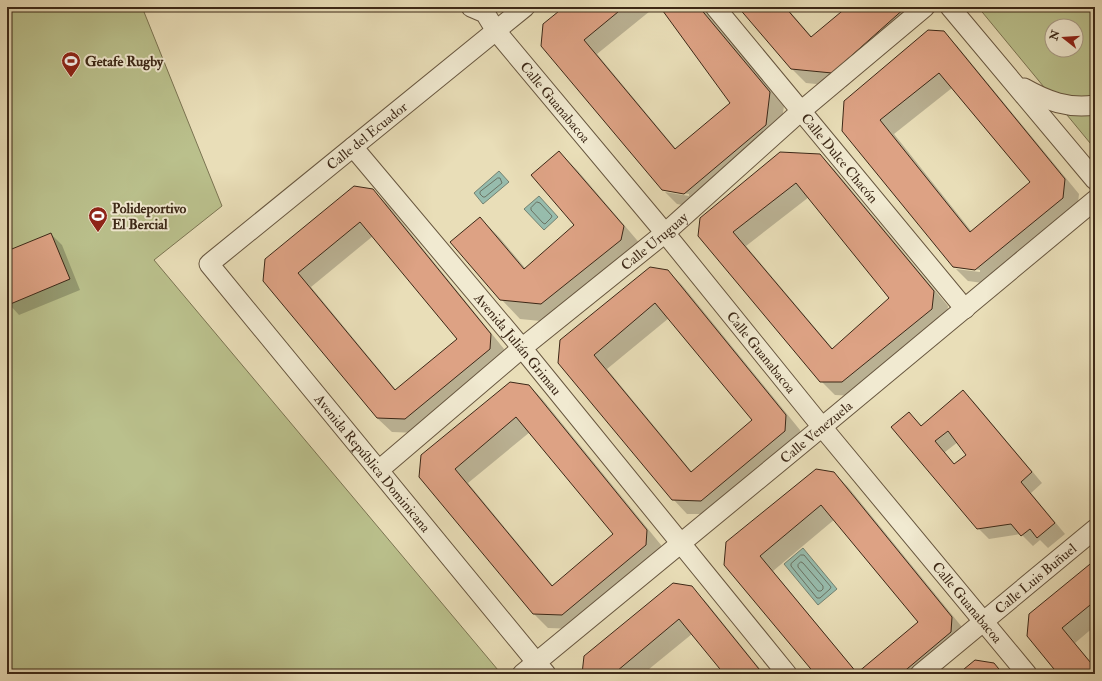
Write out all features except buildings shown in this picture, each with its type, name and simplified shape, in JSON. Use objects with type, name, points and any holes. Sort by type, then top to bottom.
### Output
[{"type":"street","name":"Calle Guanabacoa","points":[[471,7],[485,13],[496,31],[665,233],[822,427],[1027,674]]},
{"type":"street","name":"Calle del Ecuador","points":[[209,264],[525,7]]},
{"type":"street","name":"Calle Dulce Chacón","points":[[716,7],[800,111],[965,309]]},
{"type":"street","name":"Calle Uruguay","points":[[378,470],[522,348],[665,233],[800,111],[926,7]]},
{"type":"street","points":[[950,7],[1095,180]]},
{"type":"street","points":[[1016,84],[1043,99],[1063,105],[1095,105]]},
{"type":"street","name":"Avenida Julián Grimau","points":[[353,147],[522,348],[787,674]]},
{"type":"street","name":"Calle Venezuela","points":[[522,674],[541,668],[680,543],[1095,200]]},
{"type":"street","name":"Avenida República Dominicana","points":[[209,264],[541,668]]},
{"type":"street","name":"Calle Luis Buñuel","points":[[920,674],[1095,529]]},
{"type":"green space","points":[[7,7],[142,7],[222,206],[154,260],[498,670],[493,674],[7,674]]},
{"type":"green space","points":[[978,7],[1095,7],[1095,149]]},
{"type":"water","points":[[499,171],[509,182],[483,204],[474,193]]},
{"type":"water","points":[[539,196],[558,217],[544,230],[524,209]]},
{"type":"water","points":[[803,548],[837,589],[818,605],[784,564]]},
{"type":"place","name":"Getafe Rugby","points":[[71,78]]},
{"type":"place","name":"Polideportivo El Bercial","points":[[98,233]]}]
